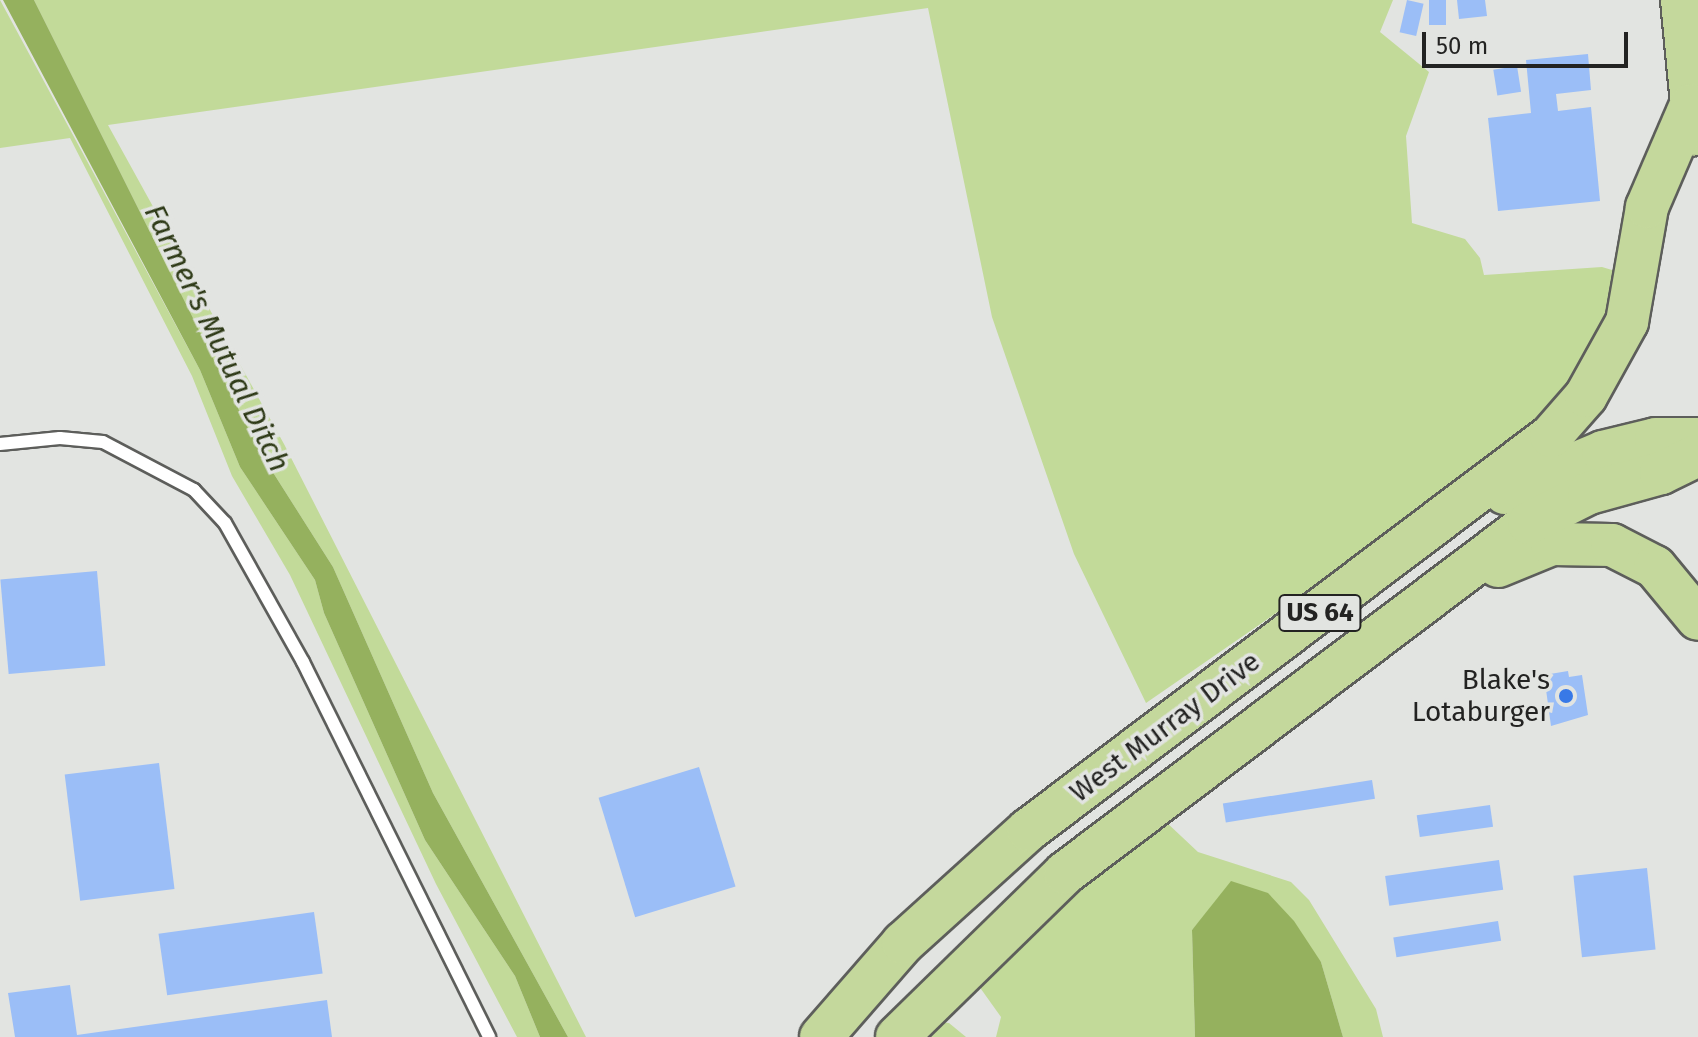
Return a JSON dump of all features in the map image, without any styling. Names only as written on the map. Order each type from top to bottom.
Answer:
[{"type":"highway","name":"US 64","points":[[1682,0],[1698,161]]},
{"type":"highway","name":"West Murray Drive","points":[[821,1037],[903,943],[1028,830],[1397,557],[1551,436],[1586,396],[1627,322],[1647,207],[1691,105]]},
{"type":"highway","points":[[1397,557],[1515,487],[1571,463],[1656,439],[1698,439]]},
{"type":"highway","name":"West Murray Drive","points":[[897,1037],[1065,873],[1529,523],[1589,493],[1661,473],[1698,455]]},
{"type":"highway","points":[[1414,607],[1552,544],[1587,542],[1612,545],[1655,567],[1698,619]]},
{"type":"lane","points":[[0,444],[60,438],[103,442],[194,490],[225,523],[303,662],[489,1037]]},
{"type":"shaded area","points":[[0,0],[200,370],[240,467],[315,580],[324,613],[425,840],[515,976],[540,1037],[517,1037],[436,884],[290,575],[232,476],[192,376],[70,138],[0,148]]},
{"type":"shaded area","points":[[3,0],[34,0],[260,452],[333,567],[433,793],[568,1037],[540,1037],[515,976],[425,840],[324,613],[315,580],[240,467],[200,370]]},
{"type":"shaded area","points":[[34,0],[1393,0],[1380,32],[1429,72],[1406,136],[1412,223],[1465,239],[1480,258],[1484,275],[1602,267],[1622,273],[1598,343],[1547,415],[1467,480],[1459,479],[1417,507],[1411,520],[1146,703],[1074,554],[992,317],[928,8],[108,125],[284,444],[586,1037],[568,1037],[433,793],[333,567],[260,452]]},
{"type":"shaded area","points":[[1165,821],[1198,852],[1291,882],[1309,900],[1376,1009],[1383,1037],[1343,1037],[1321,962],[1226,891],[1192,930],[1195,1037],[996,1037],[1001,1017],[981,989],[981,980],[1052,913]]},
{"type":"shaded area","points":[[1231,881],[1268,893],[1294,921],[1321,962],[1343,1037],[1195,1037],[1192,930]]},
{"type":"shaded area","points":[[940,1022],[949,1023],[966,1037],[926,1037]]},
{"type":"building","points":[[1407,0],[1424,4],[1416,36],[1400,32]]},
{"type":"building","points":[[1429,0],[1446,0],[1446,25],[1429,25]]},
{"type":"building","points":[[1457,0],[1485,0],[1487,16],[1459,19]]},
{"type":"building","points":[[1588,54],[1591,90],[1556,94],[1558,111],[1591,107],[1600,201],[1498,211],[1488,118],[1531,113],[1526,60]]},
{"type":"building","points":[[1517,66],[1521,92],[1497,95],[1493,70]]},
{"type":"building","points":[[97,571],[105,666],[9,674],[0,579]]},
{"type":"building","name":"Blake's Lotaburger","points":[[1568,671],[1569,677],[1582,675],[1588,715],[1551,726],[1544,675]]},
{"type":"building","points":[[159,763],[174,889],[80,901],[65,775]]},
{"type":"building","points":[[699,767],[736,887],[635,917],[599,798]]},
{"type":"building","points":[[1372,780],[1375,799],[1226,822],[1223,804]]},
{"type":"building","points":[[1490,805],[1493,827],[1420,837],[1417,815]]},
{"type":"building","points":[[1499,860],[1503,890],[1389,906],[1385,876]]},
{"type":"building","points":[[1647,868],[1656,950],[1582,957],[1573,876]]},
{"type":"building","points":[[314,912],[323,973],[167,995],[159,934]]},
{"type":"building","points":[[1498,921],[1501,941],[1396,957],[1393,938]]},
{"type":"building","points":[[70,985],[77,1035],[327,1000],[332,1037],[15,1037],[8,993]]},
{"type":"place","name":"Blake's Lotaburger","points":[[1566,696]]},
{"type":"water label","name":"Farmer's Mutual Ditch","points":[[217,338]]}]
